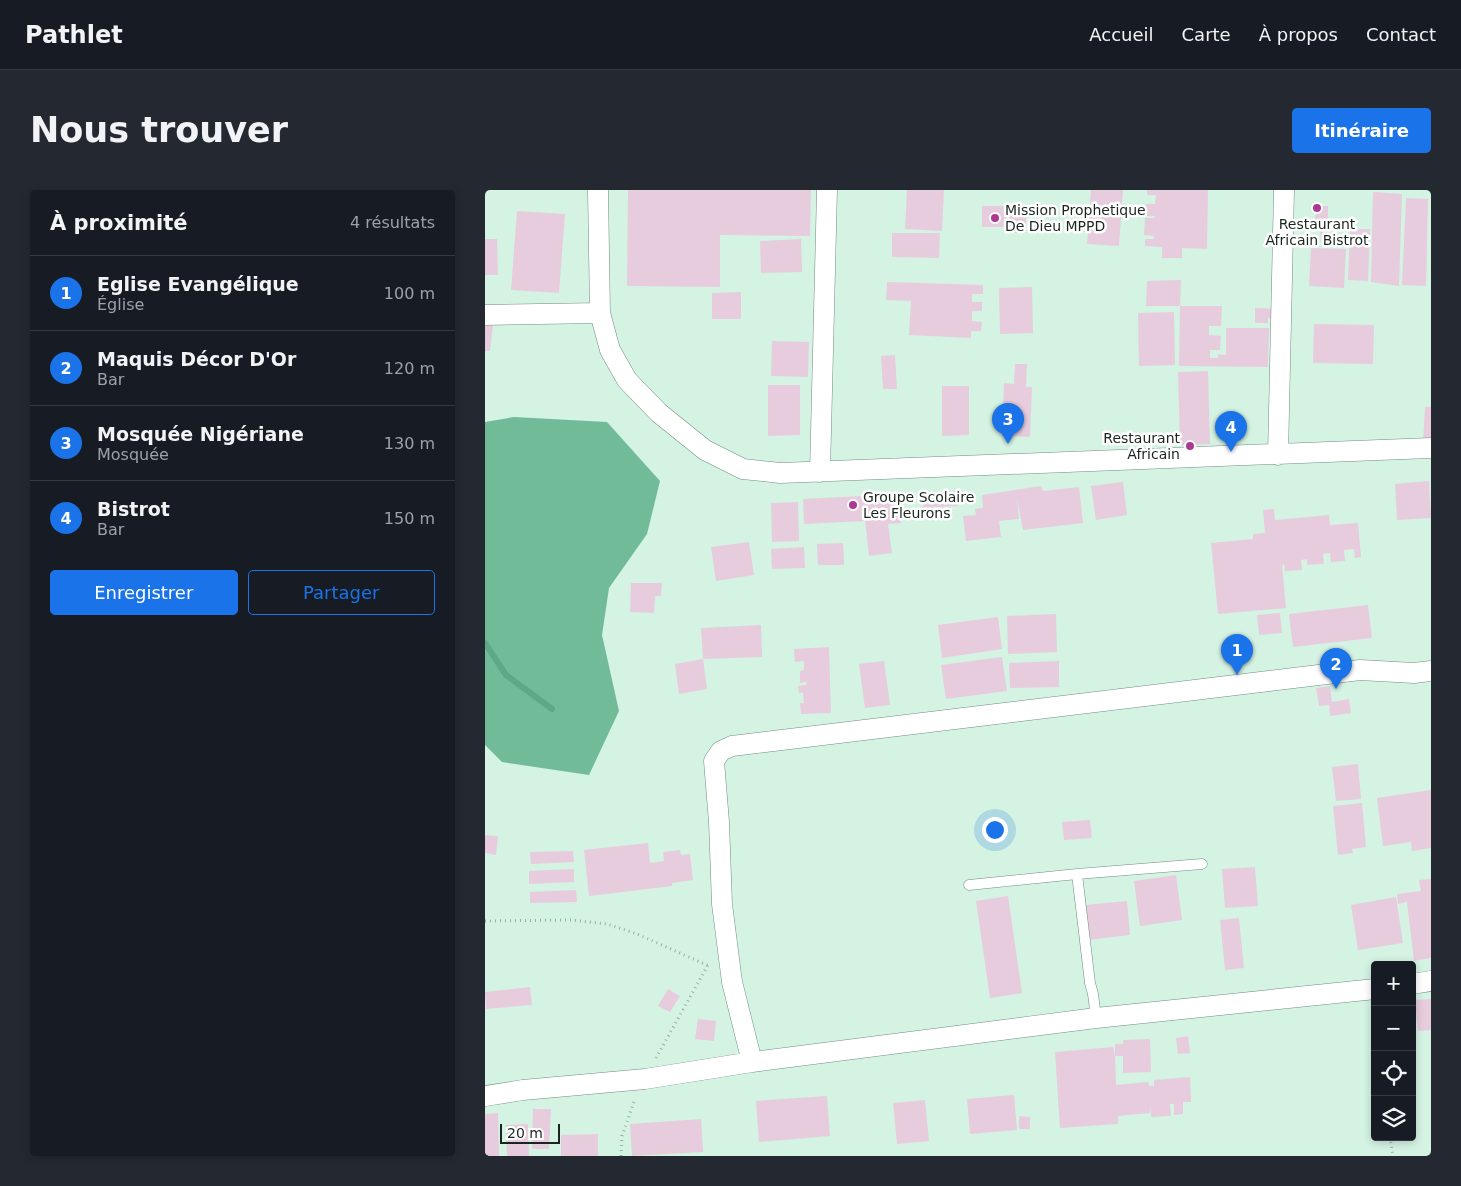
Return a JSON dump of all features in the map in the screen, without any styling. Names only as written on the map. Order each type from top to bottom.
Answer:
[{"type":"street","points":[[598,190],[600,313],[610,350],[627,380],[659,413],[705,450],[743,469],[780,473],[820,472],[1431,448]]},
{"type":"street","points":[[820,472],[827,190]]},
{"type":"street","points":[[1277,454],[1284,190]]},
{"type":"street","points":[[485,315],[600,313]]},
{"type":"street","points":[[752,1062],[732,982],[722,904],[719,822],[714,761],[721,751],[732,746],[1360,670],[1414,673],[1431,671]]},
{"type":"street","points":[[1416,983],[1431,981]]},
{"type":"street","points":[[485,1096],[523,1090],[645,1079],[752,1062],[1096,1018],[1371,989]]},
{"type":"lane","points":[[969,885],[1202,864]]},
{"type":"lane","points":[[1077,874],[1089,983],[1093,994],[1096,1018]]},
{"type":"path","points":[[485,921],[571,920],[607,924],[637,934],[708,966],[732,982]]},
{"type":"path","points":[[621,1156],[622,1136],[630,1109],[708,966],[710,957]]},
{"type":"path","points":[[1391,1141],[1393,1156]]},
{"type":"green space","points":[[514,417],[607,422],[660,481],[647,534],[609,588],[602,635],[619,711],[589,775],[502,762],[485,745],[485,422]]},
{"type":"building","points":[[628,190],[811,190],[810,236],[720,235],[720,287],[627,286]]},
{"type":"building","points":[[907,190],[944,190],[942,231],[905,229]]},
{"type":"building","points":[[1091,190],[1123,190],[1119,246],[1087,244]]},
{"type":"building","points":[[1147,190],[1208,190],[1207,249],[1182,248],[1182,258],[1162,258],[1162,247],[1145,246],[1145,239],[1154,239],[1154,236],[1144,235],[1145,218],[1154,218],[1155,216],[1145,216],[1146,204],[1155,204],[1156,195],[1147,195]]},
{"type":"building","points":[[1373,192],[1402,194],[1399,286],[1371,282]]},
{"type":"building","points":[[1406,198],[1428,199],[1426,286],[1402,285]]},
{"type":"building","points":[[982,206],[1026,206],[1026,233],[1015,233],[1015,227],[982,227]]},
{"type":"building","points":[[1316,206],[1328,206],[1328,223],[1315,224]]},
{"type":"building","points":[[517,211],[565,214],[559,293],[511,290]]},
{"type":"building","points":[[1350,229],[1370,229],[1368,281],[1348,280]]},
{"type":"building","points":[[1320,231],[1336,233],[1335,242],[1321,242]]},
{"type":"building","points":[[892,233],[940,233],[939,258],[892,257]]},
{"type":"building","points":[[485,239],[497,239],[498,275],[485,275]]},
{"type":"building","points":[[801,239],[802,272],[761,273],[760,241]]},
{"type":"building","points":[[1311,248],[1346,249],[1344,288],[1309,286]]},
{"type":"building","points":[[1181,280],[1180,306],[1146,306],[1147,281]]},
{"type":"building","points":[[887,282],[983,285],[983,294],[972,294],[972,302],[982,302],[982,311],[972,311],[972,321],[982,322],[981,331],[971,331],[971,338],[909,335],[911,301],[886,300]]},
{"type":"building","points":[[1032,287],[1033,333],[1000,334],[999,288]]},
{"type":"building","points":[[741,292],[741,319],[712,319],[712,293]]},
{"type":"building","points":[[1180,306],[1222,306],[1221,326],[1209,326],[1209,335],[1221,336],[1220,350],[1210,350],[1210,358],[1218,358],[1218,354],[1226,355],[1226,328],[1269,328],[1268,367],[1179,366]]},
{"type":"building","points":[[1255,308],[1276,309],[1276,319],[1268,318],[1268,323],[1255,323]]},
{"type":"building","points":[[1174,312],[1175,365],[1139,366],[1138,313]]},
{"type":"building","points":[[1314,324],[1374,325],[1373,364],[1313,363]]},
{"type":"building","points":[[485,325],[493,325],[490,351],[485,351]]},
{"type":"building","points":[[772,341],[809,342],[808,377],[771,376]]},
{"type":"building","points":[[895,355],[897,389],[883,389],[881,356]]},
{"type":"building","points":[[1015,364],[1027,364],[1026,387],[1032,387],[1030,437],[1002,436],[1004,383],[1014,384]]},
{"type":"building","points":[[1208,371],[1210,444],[1180,445],[1178,372]]},
{"type":"building","points":[[768,385],[800,385],[800,435],[768,436]]},
{"type":"building","points":[[942,386],[969,386],[969,435],[942,436]]},
{"type":"building","points":[[1425,407],[1431,407],[1431,443],[1423,443]]},
{"type":"building","points":[[1429,481],[1431,518],[1397,520],[1395,484]]},
{"type":"building","points":[[1123,482],[1127,515],[1096,520],[1091,486]]},
{"type":"building","points":[[1041,486],[1043,491],[1079,487],[1083,523],[1023,530],[1017,498],[1019,519],[999,521],[1001,537],[966,541],[963,516],[976,515],[975,509],[983,508],[982,495]]},
{"type":"building","points":[[957,491],[958,506],[923,508],[922,493]]},
{"type":"building","points":[[899,495],[901,523],[888,524],[892,553],[869,556],[863,501],[864,521],[804,524],[803,499],[863,496],[863,499]]},
{"type":"building","points":[[798,502],[799,541],[772,542],[771,503]]},
{"type":"building","points":[[1274,509],[1275,520],[1329,515],[1330,525],[1358,523],[1361,557],[1355,558],[1354,549],[1344,550],[1345,561],[1331,562],[1330,553],[1323,554],[1324,564],[1307,565],[1307,559],[1301,560],[1302,570],[1285,571],[1284,564],[1282,565],[1286,608],[1218,614],[1211,543],[1253,539],[1253,534],[1265,533],[1263,510]]},
{"type":"building","points":[[749,542],[754,575],[716,581],[711,547]]},
{"type":"building","points":[[843,543],[844,565],[818,565],[817,544]]},
{"type":"building","points":[[804,547],[805,568],[772,569],[771,549]]},
{"type":"building","points":[[631,583],[662,583],[661,596],[655,596],[654,613],[630,612]]},
{"type":"building","points":[[1368,605],[1372,638],[1293,647],[1289,614]]},
{"type":"building","points":[[1280,613],[1282,633],[1259,635],[1257,615]]},
{"type":"building","points":[[1056,614],[1057,652],[1008,654],[1007,616]]},
{"type":"building","points":[[998,617],[1002,649],[942,658],[938,625]]},
{"type":"building","points":[[761,625],[762,657],[703,659],[701,628]]},
{"type":"building","points":[[829,647],[831,713],[801,714],[800,703],[804,703],[803,693],[799,693],[798,686],[806,685],[807,682],[800,683],[800,671],[804,670],[804,661],[795,662],[794,649]]},
{"type":"building","points":[[1002,657],[1007,691],[946,699],[941,665]]},
{"type":"building","points":[[703,659],[707,689],[679,694],[675,664]]},
{"type":"building","points":[[884,661],[890,705],[865,708],[859,664]]},
{"type":"building","points":[[1059,661],[1059,687],[1010,688],[1009,663]]},
{"type":"building","points":[[1330,686],[1332,702],[1349,699],[1351,713],[1330,716],[1329,705],[1319,706],[1316,688]]},
{"type":"building","points":[[1358,764],[1361,799],[1336,801],[1332,767]]},
{"type":"building","points":[[1431,790],[1431,848],[1412,851],[1411,842],[1383,846],[1377,798]]},
{"type":"building","points":[[1362,803],[1366,847],[1352,849],[1353,853],[1338,855],[1333,806]]},
{"type":"building","points":[[1090,820],[1092,838],[1064,840],[1062,822]]},
{"type":"building","points":[[485,835],[498,836],[496,855],[485,853]]},
{"type":"building","points":[[648,843],[650,863],[664,861],[663,852],[680,850],[681,855],[690,854],[693,880],[672,883],[672,886],[589,896],[584,850]]},
{"type":"building","points":[[573,851],[574,862],[531,864],[530,852]]},
{"type":"building","points":[[1255,867],[1258,906],[1225,908],[1222,869]]},
{"type":"building","points":[[574,869],[574,882],[529,884],[529,871]]},
{"type":"building","points":[[1176,875],[1182,920],[1140,926],[1134,881]]},
{"type":"building","points":[[1431,879],[1431,958],[1414,961],[1407,902],[1398,904],[1397,894],[1421,891],[1419,880]]},
{"type":"building","points":[[576,890],[577,902],[530,903],[530,892]]},
{"type":"building","points":[[1008,896],[1022,993],[990,998],[976,901]]},
{"type":"building","points":[[1396,897],[1403,943],[1358,950],[1351,905]]},
{"type":"building","points":[[1127,901],[1130,935],[1088,940],[1085,905]]},
{"type":"building","points":[[1239,918],[1244,968],[1225,970],[1220,920]]},
{"type":"building","points":[[530,987],[532,1005],[486,1009],[485,992]]},
{"type":"building","points":[[668,989],[680,996],[670,1012],[658,1006]]},
{"type":"building","points":[[1431,999],[1431,1030],[1418,1031],[1416,1000]]},
{"type":"building","points":[[698,1019],[716,1021],[714,1041],[695,1039]]},
{"type":"building","points":[[1188,1036],[1190,1053],[1178,1054],[1176,1038]]},
{"type":"building","points":[[1150,1039],[1151,1072],[1123,1073],[1123,1056],[1115,1056],[1115,1044],[1123,1044],[1123,1040]]},
{"type":"building","points":[[1113,1047],[1116,1085],[1148,1082],[1149,1086],[1154,1086],[1154,1080],[1190,1077],[1191,1102],[1183,1102],[1183,1114],[1174,1115],[1174,1104],[1170,1104],[1171,1116],[1151,1117],[1150,1105],[1150,1113],[1118,1116],[1118,1124],[1060,1128],[1055,1052]]},
{"type":"building","points":[[1014,1095],[1017,1130],[970,1134],[967,1099]]},
{"type":"building","points":[[827,1096],[830,1136],[759,1142],[756,1101]]},
{"type":"building","points":[[925,1100],[929,1141],[897,1144],[893,1103]]},
{"type":"building","points":[[533,1109],[551,1109],[549,1149],[532,1149]]},
{"type":"building","points":[[498,1113],[499,1156],[485,1156],[485,1114]]},
{"type":"building","points":[[1019,1116],[1030,1117],[1030,1129],[1019,1129]]},
{"type":"building","points":[[701,1119],[703,1152],[632,1156],[630,1124]]},
{"type":"building","points":[[528,1124],[529,1156],[507,1156],[506,1125]]},
{"type":"building","points":[[598,1134],[598,1156],[561,1156],[561,1135]]},
{"type":"waterway","points":[[485,643],[506,675],[552,709]]},
{"type":"place","name":"Restaurant Africain Bistrot","points":[[1317,208]]},
{"type":"place","name":"Mission Prophetique De Dieu MPPD","points":[[995,218]]},
{"type":"place","name":"Mosquée Nigériane","points":[[1008,444]]},
{"type":"place","name":"Restaurant Africain","points":[[1190,446]]},
{"type":"place","name":"Bistrot","points":[[1231,452]]},
{"type":"place","name":"Groupe Scolaire Les Fleurons","points":[[853,505]]},
{"type":"place","name":"Eglise Evangélique","points":[[1237,675]]},
{"type":"place","name":"Maquis Décor D'Or","points":[[1336,689]]}]
